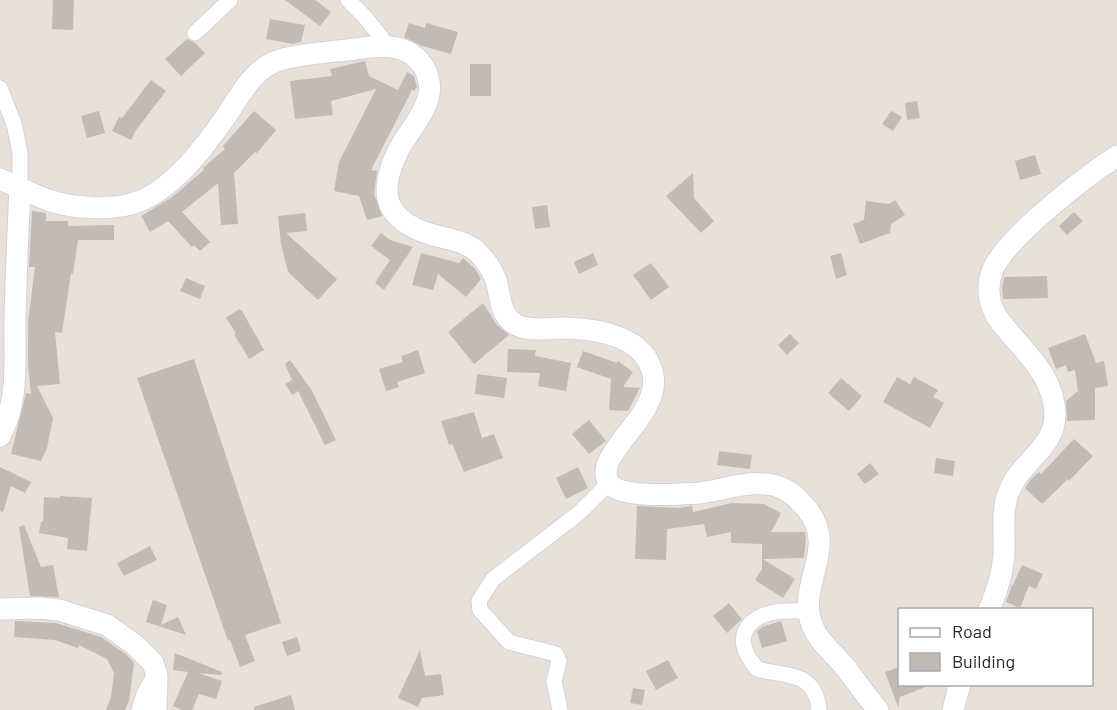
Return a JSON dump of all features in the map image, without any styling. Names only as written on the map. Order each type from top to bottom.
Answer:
[{"type":"street","points":[[195,33],[230,0]]},
{"type":"street","points":[[348,0],[388,46]]},
{"type":"street","points":[[0,179],[50,201],[69,205],[111,206],[138,201],[155,192],[188,165],[249,83],[260,70],[272,63],[285,59],[388,46],[412,54],[420,61],[428,78],[428,98],[398,150],[389,172],[388,201],[392,211],[402,222],[416,230],[468,245],[479,254],[496,280],[500,305],[508,318],[519,326],[570,328],[609,333],[623,338],[647,359],[653,372],[654,391],[635,426],[608,459],[609,483],[616,488],[630,494],[697,493],[748,484],[769,484],[784,489],[797,498],[810,512],[818,526],[820,539],[819,556],[810,590],[808,611],[812,626],[820,642],[844,666],[878,710]]},
{"type":"street","points":[[0,88],[14,124],[20,152],[15,326],[16,380],[10,412],[0,436]]},
{"type":"street","points":[[988,608],[1002,574],[1004,513],[1009,492],[1021,472],[1049,439],[1055,414],[1047,380],[1040,368],[994,313],[989,295],[990,279],[998,260],[1023,231],[1117,156]]},
{"type":"street","points":[[560,710],[554,681],[559,661],[556,654],[509,642],[480,610],[479,601],[494,579],[579,513],[609,483]]},
{"type":"street","points":[[0,609],[59,610],[107,625],[146,654],[153,663],[158,695],[156,710]]},
{"type":"street","points":[[808,611],[788,610],[764,615],[748,625],[743,637],[745,652],[758,669],[802,678],[818,697],[819,710]]},
{"type":"street","points":[[138,710],[156,673]]},
{"type":"street","points":[[953,710],[959,686]]},
{"type":"building","points":[[53,0],[74,0],[73,30],[52,29]]},
{"type":"building","points":[[285,0],[315,0],[331,12],[320,26]]},
{"type":"building","points":[[270,19],[305,25],[301,42],[293,44],[266,39]]},
{"type":"building","points":[[409,23],[425,28],[426,23],[458,32],[451,54],[422,46],[404,37]]},
{"type":"building","points":[[187,39],[194,42],[205,53],[181,76],[165,59]]},
{"type":"building","points":[[365,61],[369,76],[398,90],[407,72],[414,76],[417,87],[414,91],[412,90],[371,170],[377,171],[374,194],[382,216],[367,220],[359,196],[334,191],[339,162],[376,89],[331,101],[333,115],[295,119],[290,81],[332,76],[330,69]]},
{"type":"building","points":[[470,64],[491,64],[491,96],[470,96]]},
{"type":"building","points":[[151,80],[166,91],[131,140],[112,131],[119,117],[122,118]]},
{"type":"building","points":[[917,101],[920,118],[907,120],[905,103]]},
{"type":"building","points":[[99,111],[105,133],[87,138],[81,116]]},
{"type":"building","points":[[254,111],[276,130],[257,153],[255,152],[234,173],[238,224],[221,225],[218,183],[182,212],[210,242],[200,251],[194,245],[192,247],[168,221],[150,232],[141,216],[171,198],[204,170],[203,168],[225,149],[223,146]]},
{"type":"building","points":[[891,111],[902,117],[893,131],[882,124]]},
{"type":"building","points":[[1035,155],[1041,174],[1020,180],[1015,161]]},
{"type":"building","points":[[693,173],[694,198],[714,221],[701,233],[666,196]]},
{"type":"building","points":[[895,200],[905,215],[891,224],[890,233],[860,244],[853,224],[864,220],[866,201],[889,204]]},
{"type":"building","points":[[547,205],[550,227],[535,229],[532,207]]},
{"type":"building","points":[[32,211],[46,213],[46,221],[68,221],[68,226],[114,225],[114,240],[78,240],[62,333],[55,332],[60,384],[37,386],[53,418],[47,448],[41,461],[11,454],[26,393],[31,394],[28,323],[35,267],[29,267]]},
{"type":"building","points":[[1074,212],[1083,221],[1067,235],[1059,226]]},
{"type":"building","points":[[305,213],[307,231],[286,233],[337,279],[318,300],[288,272],[281,244],[278,216]]},
{"type":"building","points":[[381,233],[390,240],[413,247],[384,290],[375,283],[390,260],[371,246]]},
{"type":"building","points":[[421,253],[459,263],[463,258],[475,269],[481,279],[466,297],[438,274],[433,290],[412,285]]},
{"type":"building","points":[[593,253],[598,265],[579,274],[574,262]]},
{"type":"building","points":[[841,253],[847,275],[836,279],[830,256]]},
{"type":"building","points":[[651,263],[669,287],[651,300],[633,275]]},
{"type":"building","points":[[1047,276],[1048,298],[1003,299],[1004,277]]},
{"type":"building","points":[[186,278],[205,286],[200,299],[180,291]]},
{"type":"building","points":[[483,303],[497,325],[509,335],[474,364],[448,332]]},
{"type":"building","points":[[239,309],[264,350],[249,359],[226,318]]},
{"type":"building","points":[[790,334],[799,343],[787,355],[778,345]]},
{"type":"building","points":[[1085,334],[1096,363],[1104,361],[1108,386],[1095,388],[1095,420],[1067,421],[1066,401],[1078,391],[1075,370],[1068,372],[1066,365],[1056,369],[1048,348]]},
{"type":"building","points":[[508,349],[536,350],[535,356],[571,363],[566,391],[538,386],[540,373],[507,372]]},
{"type":"building","points":[[418,350],[425,373],[397,382],[399,387],[386,391],[379,369],[403,362],[401,356]]},
{"type":"building","points":[[583,351],[617,363],[618,361],[633,372],[623,387],[640,388],[628,411],[609,410],[611,379],[577,367]]},
{"type":"building","points":[[194,359],[281,623],[245,635],[255,661],[240,667],[230,640],[228,641],[137,378]]},
{"type":"building","points":[[290,360],[311,389],[336,440],[325,445],[298,391],[292,395],[285,384],[292,380],[285,364]]},
{"type":"building","points":[[477,374],[507,378],[504,398],[475,394]]},
{"type":"building","points":[[897,377],[910,384],[914,377],[938,390],[933,397],[944,403],[930,428],[883,402]]},
{"type":"building","points":[[841,378],[862,396],[849,411],[828,393]]},
{"type":"building","points":[[474,412],[482,438],[494,434],[503,458],[464,472],[452,444],[449,445],[441,421]]},
{"type":"building","points":[[589,420],[606,441],[589,454],[572,434]]},
{"type":"building","points":[[1074,439],[1093,456],[1042,504],[1025,488],[1031,479],[1039,472],[1041,474]]},
{"type":"building","points":[[719,451],[752,455],[750,469],[717,465]]},
{"type":"building","points":[[936,458],[955,461],[953,476],[934,473]]},
{"type":"building","points":[[870,463],[879,474],[865,484],[857,474]]},
{"type":"building","points":[[0,467],[31,482],[25,493],[11,486],[3,512],[0,511]]},
{"type":"building","points":[[578,467],[588,488],[566,499],[556,478]]},
{"type":"building","points":[[60,496],[92,498],[87,551],[67,549],[68,538],[39,533],[41,522],[43,522],[44,497],[60,498]]},
{"type":"building","points":[[732,503],[764,504],[781,513],[771,532],[805,532],[804,558],[763,559],[795,579],[783,598],[755,580],[762,569],[762,544],[731,543],[731,532],[707,537],[704,524],[667,529],[666,560],[635,559],[637,506],[678,508],[692,506],[693,512]]},
{"type":"building","points":[[24,525],[41,567],[53,565],[59,597],[30,596],[19,527]]},
{"type":"building","points":[[150,546],[157,560],[124,576],[117,563]]},
{"type":"building","points":[[1022,565],[1043,574],[1036,589],[1029,586],[1020,608],[1006,602]]},
{"type":"building","points":[[153,600],[167,605],[161,625],[178,617],[186,635],[146,622]]},
{"type":"building","points":[[729,603],[742,619],[727,633],[713,616]]},
{"type":"building","points":[[15,621],[56,623],[101,637],[127,655],[134,663],[129,701],[125,710],[106,710],[111,697],[114,673],[107,659],[79,645],[78,648],[55,640],[14,637]]},
{"type":"building","points":[[781,621],[787,641],[762,648],[757,631]]},
{"type":"building","points":[[297,637],[301,651],[287,656],[282,642]]},
{"type":"building","points":[[420,650],[425,676],[441,674],[444,695],[422,698],[418,707],[398,698]]},
{"type":"building","points":[[175,653],[222,672],[221,675],[198,673],[222,681],[216,699],[199,694],[192,710],[182,710],[173,706],[188,672],[173,670]]},
{"type":"building","points":[[668,660],[678,678],[656,690],[646,671]]},
{"type":"building","points":[[898,668],[898,686],[928,686],[900,697],[898,707],[885,672]]},
{"type":"building","points":[[633,688],[645,690],[642,705],[630,703]]},
{"type":"building","points":[[291,695],[295,710],[254,710],[254,707]]}]
